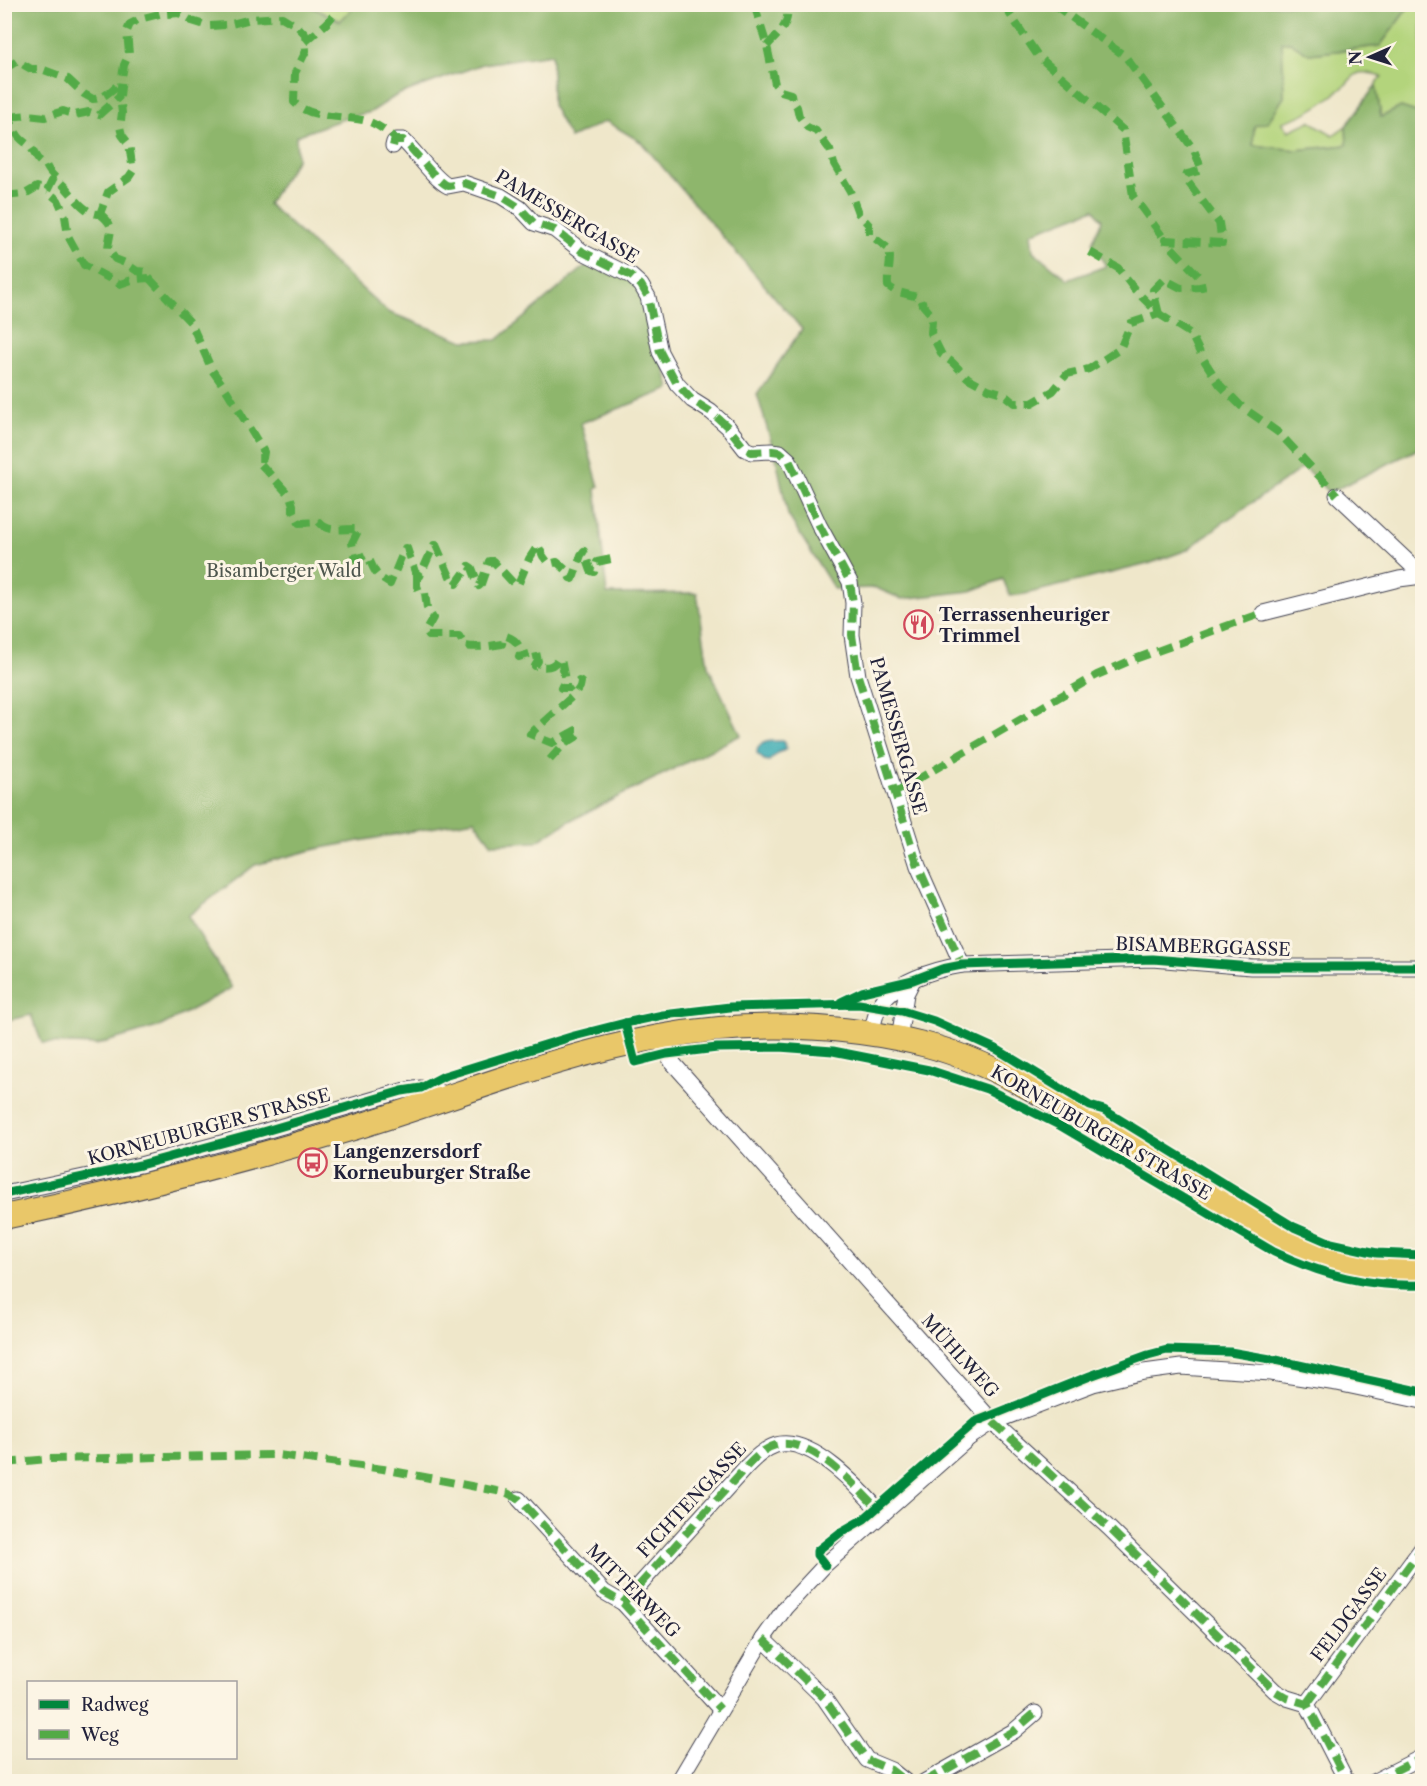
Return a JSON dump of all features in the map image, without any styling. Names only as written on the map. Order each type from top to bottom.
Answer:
[{"type":"main road","name":"KORNEUBURGER STRASSE","points":[[4,1217],[232,1163],[616,1046],[708,1030],[754,1027],[837,1030],[927,1045],[974,1061],[1081,1117],[1299,1247],[1335,1260],[1364,1267],[1422,1271]]},
{"type":"street","name":"PAMESSERGASSE","points":[[393,146],[394,142],[402,140],[416,152],[442,183],[448,186],[464,183],[501,196],[520,208],[534,223],[555,230],[583,252],[630,276],[641,285],[648,297],[660,352],[678,384],[692,400],[711,412],[728,427],[745,449],[752,452],[772,451],[780,453],[789,460],[819,525],[850,582],[853,603],[852,635],[858,676],[918,866],[962,965]]},
{"type":"street","points":[[1337,495],[1422,576]]},
{"type":"street","points":[[1263,613],[1399,579],[1422,576]]},
{"type":"street","name":"BISAMBERGGASSE","points":[[871,1035],[879,1006],[884,998],[902,984],[942,969],[962,965],[1153,959],[1251,967],[1422,967]]},
{"type":"street","points":[[899,1039],[906,994],[913,980]]},
{"type":"street","name":"MÜHLWEG","points":[[658,1037],[672,1062],[993,1422],[1109,1528],[1275,1691],[1287,1698],[1307,1704]]},
{"type":"street","name":"KORNEUBURGER STRASSE","points":[[4,1194],[151,1162],[402,1091],[421,1088],[454,1096]]},
{"type":"street","points":[[678,1782],[763,1639],[785,1608],[821,1569],[882,1514],[969,1438],[993,1422],[1093,1384],[1144,1372],[1181,1367],[1271,1373],[1337,1383],[1422,1401]]},
{"type":"street","name":"FICHTENGASSE","points":[[622,1603],[746,1467],[768,1448],[778,1444],[790,1443],[804,1448],[843,1473],[882,1514]]},
{"type":"street","name":"MITTERWEG","points":[[519,1499],[604,1592],[622,1603],[720,1709]]},
{"type":"street","name":"FELDGASSE","points":[[1307,1704],[1422,1548]]},
{"type":"street","points":[[763,1639],[824,1698],[867,1760],[891,1770],[906,1782]]},
{"type":"street","points":[[1307,1704],[1347,1782]]},
{"type":"street","points":[[924,1782],[1014,1731],[1035,1713]]},
{"type":"street","points":[[1373,1782],[1422,1757]]},
{"type":"green space","name":"Bisamberger Wald","points":[[357,4],[1410,5],[1380,46],[1309,54],[1290,42],[1282,42],[1284,97],[1268,122],[1254,126],[1253,145],[1296,150],[1347,145],[1346,126],[1376,85],[1381,117],[1401,107],[1422,114],[1422,447],[1329,493],[1304,467],[1187,550],[1148,564],[1025,594],[1010,596],[1003,579],[971,591],[902,599],[876,588],[834,589],[788,515],[776,458],[757,394],[802,329],[641,142],[606,121],[570,138],[552,105],[552,54],[483,64],[397,95],[371,112],[346,118],[296,136],[297,159],[268,204],[388,312],[464,341],[497,340],[600,254],[644,286],[670,389],[581,423],[599,487],[596,489],[607,594],[697,593],[708,666],[741,735],[568,822],[536,842],[492,844],[474,820],[316,849],[255,865],[188,916],[232,988],[161,1026],[96,1045],[42,1043],[31,1015],[4,1021],[4,5],[307,5],[340,21]],"holes":[[[1094,209],[1102,220],[1092,243],[1106,266],[1068,280],[1033,251],[1031,233]]]},
{"type":"green space","points":[[307,5],[357,5],[340,21]]},
{"type":"green space","points":[[1410,5],[1422,5],[1422,114],[1401,107],[1381,117],[1376,85],[1382,77],[1359,73],[1321,104],[1298,117],[1282,122],[1289,131],[1310,121],[1333,135],[1346,126],[1347,145],[1296,150],[1253,145],[1254,126],[1284,97],[1282,42],[1290,42],[1310,54],[1380,46]]},
{"type":"water","points":[[782,741],[786,749],[769,761],[764,760],[757,753],[762,743]]},
{"type":"marked path","points":[[754,4],[767,46],[775,84],[781,91],[791,94],[799,116],[807,127],[816,131],[830,150],[834,164],[850,191],[858,213],[869,225],[869,234],[889,249],[888,286],[895,291],[921,298],[923,305],[930,313],[931,333],[942,355],[968,378],[988,389],[1002,393],[1014,403],[1032,403],[1053,391],[1067,374],[1089,369],[1120,349],[1131,323],[1159,314]]},
{"type":"marked path","points":[[767,46],[786,22],[785,4]]},
{"type":"marked path","points":[[1003,4],[1038,56],[1123,130],[1133,196],[1165,240]]},
{"type":"marked path","points":[[1053,4],[1125,56],[1194,150],[1202,170],[1187,174],[1185,178],[1219,223],[1222,243],[1165,240],[1200,278],[1202,287],[1181,288],[1164,279],[1153,290],[1159,314]]},
{"type":"marked path","points":[[305,42],[336,12]]},
{"type":"marked path","points":[[4,113],[18,136],[46,165],[52,175],[85,209],[100,214],[108,192],[129,177],[133,171],[129,144],[122,135],[120,127],[122,113],[120,96],[124,65],[129,54],[127,31],[130,24],[163,13],[179,13],[192,21],[208,26],[282,17],[305,34],[306,51],[295,73],[294,102],[301,108],[320,115],[370,122],[397,140]]},
{"type":"marked path","points":[[4,60],[11,65],[17,61],[31,69],[41,69],[68,79],[93,99],[104,96],[121,83]]},
{"type":"marked path","points":[[9,117],[28,115],[45,117],[63,111],[75,115],[89,112],[99,115],[120,96]]},
{"type":"marked path","points":[[393,146],[397,140],[403,140],[437,178],[448,186],[464,183],[501,196],[520,208],[534,223],[555,230],[583,252],[631,276],[641,285],[648,297],[660,352],[677,384],[692,400],[711,412],[728,427],[745,449],[752,452],[780,452],[789,460],[819,525],[850,582],[853,603],[852,635],[858,676],[918,866],[962,965]]},
{"type":"marked path","points":[[54,177],[47,191],[58,200],[65,216],[68,236],[84,265],[120,284],[135,279],[149,278]]},
{"type":"marked path","points":[[4,196],[25,194],[37,187],[48,190]]},
{"type":"marked path","points":[[100,214],[109,223],[108,249],[115,259],[137,271],[147,272],[149,278],[191,323],[212,370],[264,452],[263,458],[257,460],[290,496],[293,511],[299,523],[319,522],[332,529],[359,529],[352,543],[355,557],[357,559],[366,555],[381,579],[390,584],[405,548],[407,548],[415,572],[420,576],[434,545],[453,583],[456,584],[469,566],[479,586],[489,561],[493,561],[514,584],[518,585],[538,545],[549,564],[557,562],[573,579],[584,551],[591,571],[594,572],[597,562],[611,559]]},
{"type":"marked path","points":[[1090,252],[1118,268],[1135,290],[1159,314],[1191,334],[1202,357],[1220,385],[1241,406],[1279,433],[1337,495]]},
{"type":"marked path","points":[[417,575],[417,586],[419,591],[425,593],[427,608],[433,618],[425,632],[428,636],[459,636],[465,646],[474,647],[502,644],[506,636],[518,644],[519,657],[536,652],[538,661],[535,666],[548,667],[561,659],[565,680],[561,688],[570,688],[579,681],[581,682],[575,694],[530,734],[552,743],[580,730],[576,737],[563,745],[546,764]]},
{"type":"marked path","points":[[894,793],[1097,675],[1132,660],[1263,613]]},
{"type":"marked path","points":[[993,1422],[1109,1528],[1275,1691],[1287,1698],[1307,1704],[1347,1782]]},
{"type":"marked path","points":[[623,1603],[746,1467],[762,1452],[775,1445],[793,1445],[807,1449],[821,1457],[848,1479],[880,1512]]},
{"type":"marked path","points":[[4,1463],[49,1459],[278,1455],[383,1469],[507,1493],[519,1499],[604,1592],[623,1603],[720,1709]]},
{"type":"marked path","points":[[1307,1704],[1422,1548]]},
{"type":"marked path","points":[[763,1639],[824,1698],[867,1760],[891,1770],[906,1782]]},
{"type":"marked path","points":[[924,1782],[1014,1731],[1035,1713]]},
{"type":"marked path","points":[[1373,1782],[1422,1757]]},
{"type":"cycle path","points":[[841,1002],[862,992],[962,965],[1153,959],[1251,967],[1422,967]]},
{"type":"cycle path","points":[[4,1194],[140,1165],[262,1132],[402,1091],[421,1088],[444,1076],[574,1036],[625,1023],[663,1015],[730,1007],[859,1004],[902,1011],[934,1021],[998,1050],[1090,1106],[1104,1110],[1294,1227],[1331,1243],[1377,1253],[1422,1255]]},
{"type":"cycle path","points":[[625,1023],[635,1062],[667,1054],[717,1048],[779,1047],[833,1051],[929,1070],[987,1089],[1059,1125],[1274,1252],[1310,1267],[1346,1278],[1383,1284],[1422,1285]]},
{"type":"cycle path","points":[[825,1565],[817,1555],[817,1551],[841,1532],[864,1519],[975,1422],[1148,1355],[1167,1350],[1230,1352],[1422,1392]]},
{"type":"place","name":"Terrassenheuriger Trimmel","points":[[918,625]]},
{"type":"place","name":"Langenzersdorf Korneuburger Straße","points":[[312,1162]]}]
